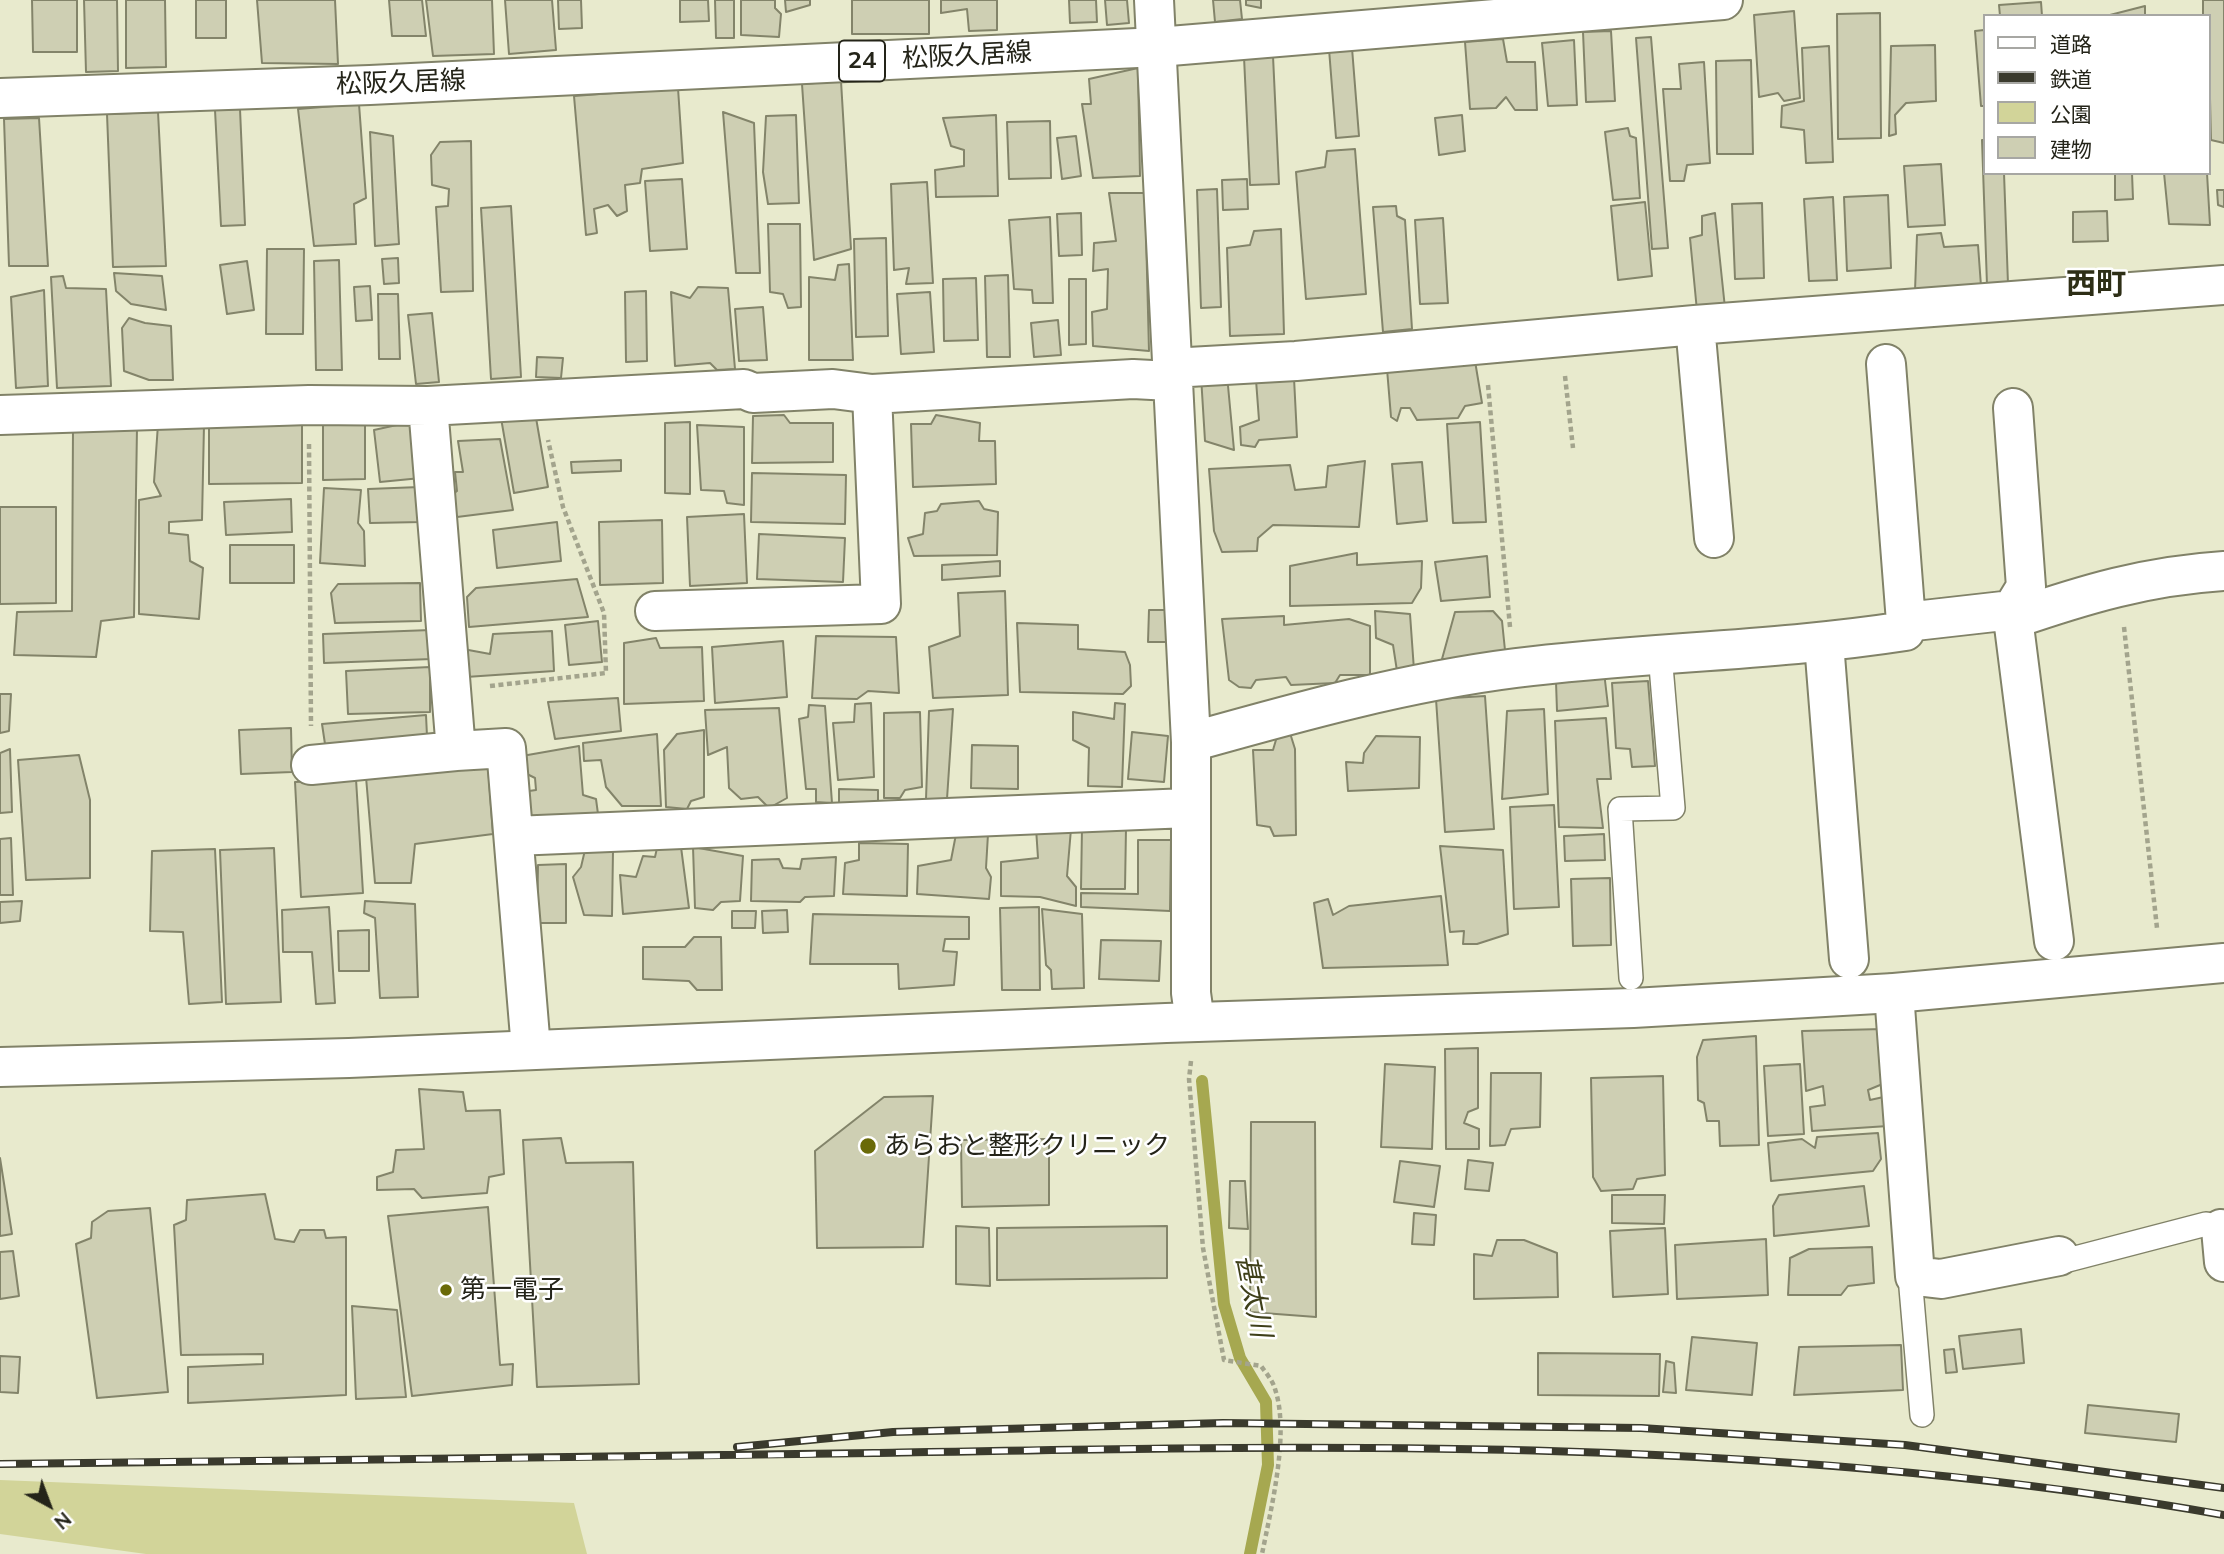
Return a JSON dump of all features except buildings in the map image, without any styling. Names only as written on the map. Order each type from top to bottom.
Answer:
[{"type":"street","points":[[1154,0],[1191,742],[1188,808],[1191,993],[1195,1022]]},
{"type":"street","name":"松阪久居線","points":[[0,98],[370,85],[1158,47],[1723,0]]},
{"type":"street","points":[[0,415],[309,405],[428,406],[744,389],[753,393],[833,389],[872,394],[1133,379],[1695,325],[2224,285]]},
{"type":"street","points":[[1695,325],[1714,538]]},
{"type":"street","points":[[1191,742],[1348,698],[1514,668],[1660,654],[1824,643],[1905,631],[1886,364]]},
{"type":"street","points":[[655,611],[881,604],[872,394]]},
{"type":"street","points":[[428,406],[456,751]]},
{"type":"street","points":[[2013,408],[2026,587],[2012,614],[2054,941]]},
{"type":"street","points":[[1906,622],[2012,614],[2119,584],[2180,574],[2224,572]]},
{"type":"street","points":[[1824,643],[1849,960]]},
{"type":"street","points":[[311,765],[506,748],[531,1049]]},
{"type":"street","points":[[514,836],[1188,808]]},
{"type":"street","points":[[0,1068],[349,1058],[1195,1022],[1633,1008],[1894,993],[2224,964]]},
{"type":"street","points":[[1894,993],[1915,1276],[1941,1279],[2059,1256]]},
{"type":"lane","points":[[1631,978],[1620,809],[1673,808],[1660,654]]},
{"type":"lane","points":[[2059,1256],[2064,1262],[2206,1224],[2223,1240]]},
{"type":"lane","points":[[1915,1276],[1911,1288],[1922,1415]]},
{"type":"path","points":[[1562,337],[1573,448]]},
{"type":"path","points":[[1484,346],[1514,668]]},
{"type":"path","points":[[451,691],[606,673],[604,613],[563,507],[538,398]]},
{"type":"path","points":[[309,405],[311,765]]},
{"type":"path","points":[[2119,584],[2161,968]]},
{"type":"path","points":[[1195,1022],[1189,1079],[1199,1209],[1203,1248],[1224,1360],[1261,1366],[1275,1387],[1279,1408],[1277,1476],[1262,1554]]},
{"type":"green space","points":[[0,1480],[574,1503],[587,1554],[146,1554],[0,1534]]},
{"type":"waterway","name":"甚太川","points":[[1202,1081],[1224,1304],[1240,1358],[1266,1402],[1268,1465],[1250,1554]]},
{"type":"railway","points":[[737,1447],[893,1432],[1223,1423],[1641,1428],[1905,1445],[2224,1488]]},
{"type":"railway","points":[[0,1464],[1212,1448],[1550,1451],[1719,1458],[1888,1470],[2056,1489],[2224,1515]]},
{"type":"place","name":"あらおと整形クリニック","points":[[868,1146]]},
{"type":"place","name":"第一電子","points":[[446,1290]]},
{"type":"district","name":"西町","points":[[2096,285]]}]
